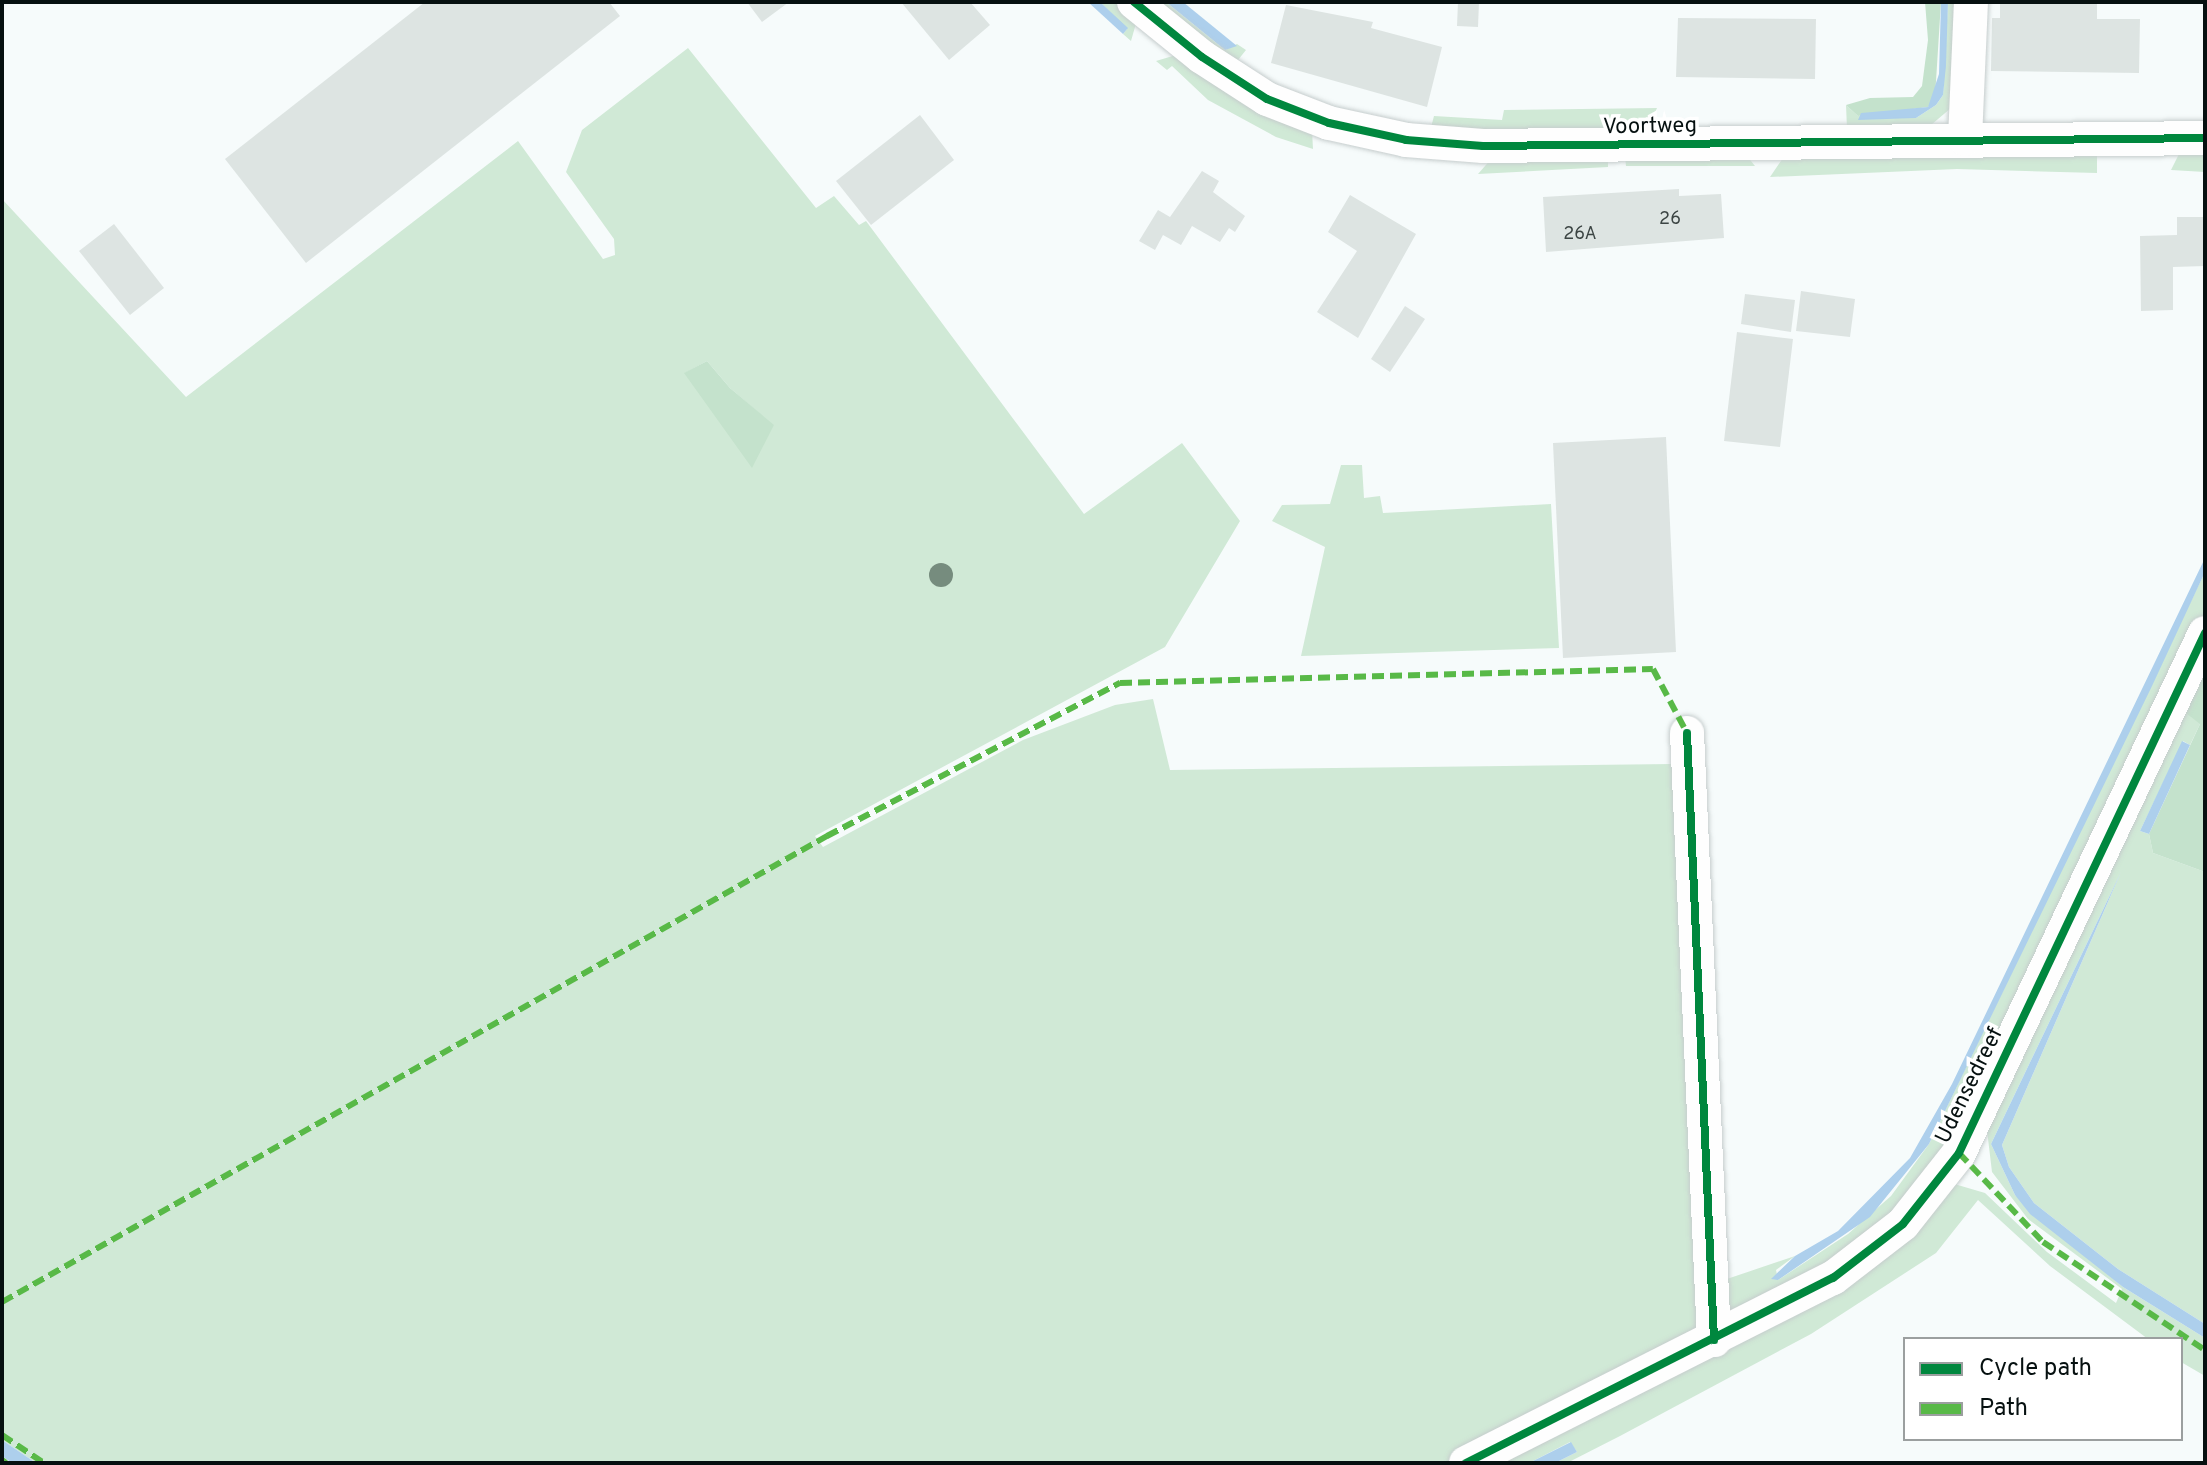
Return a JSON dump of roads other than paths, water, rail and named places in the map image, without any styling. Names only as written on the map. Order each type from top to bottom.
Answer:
[{"type":"street","name":"Voortweg","points":[[1134,2],[1202,57],[1267,99],[1329,123],[1406,140],[1513,146],[2205,138]]},
{"type":"street","points":[[1965,139],[1971,2]]},
{"type":"street","name":"Udensedreef","points":[[1466,1463],[1833,1278],[1903,1224],[1959,1153],[2205,633]]},
{"type":"street","points":[[1687,733],[1714,1340]]},
{"type":"water","points":[[1088,2],[1100,2],[1128,28],[1123,34]]},
{"type":"water","points":[[1166,2],[1183,2],[1237,46],[1225,50]]},
{"type":"water","points":[[1941,2],[1948,2],[1946,66],[1943,95],[1936,105],[1916,118],[1858,120],[1861,113],[1928,107],[1939,74]]},
{"type":"water","points":[[2205,558],[2205,572],[2152,686],[1929,1144],[1870,1217],[1778,1280],[1771,1279],[1795,1256],[1838,1231],[1910,1158],[1952,1084]]},
{"type":"water","points":[[2182,741],[2190,745],[2149,834],[2140,831]]},
{"type":"water","points":[[2121,872],[2002,1145],[2009,1167],[2034,1203],[2118,1269],[2205,1324],[2205,1338],[2123,1287],[2030,1214],[2015,1195],[1991,1144]]},
{"type":"water","points":[[2,1440],[36,1463],[12,1463],[2,1456]]},
{"type":"water","points":[[1571,1442],[1577,1452],[1555,1463],[1529,1463]]}]
